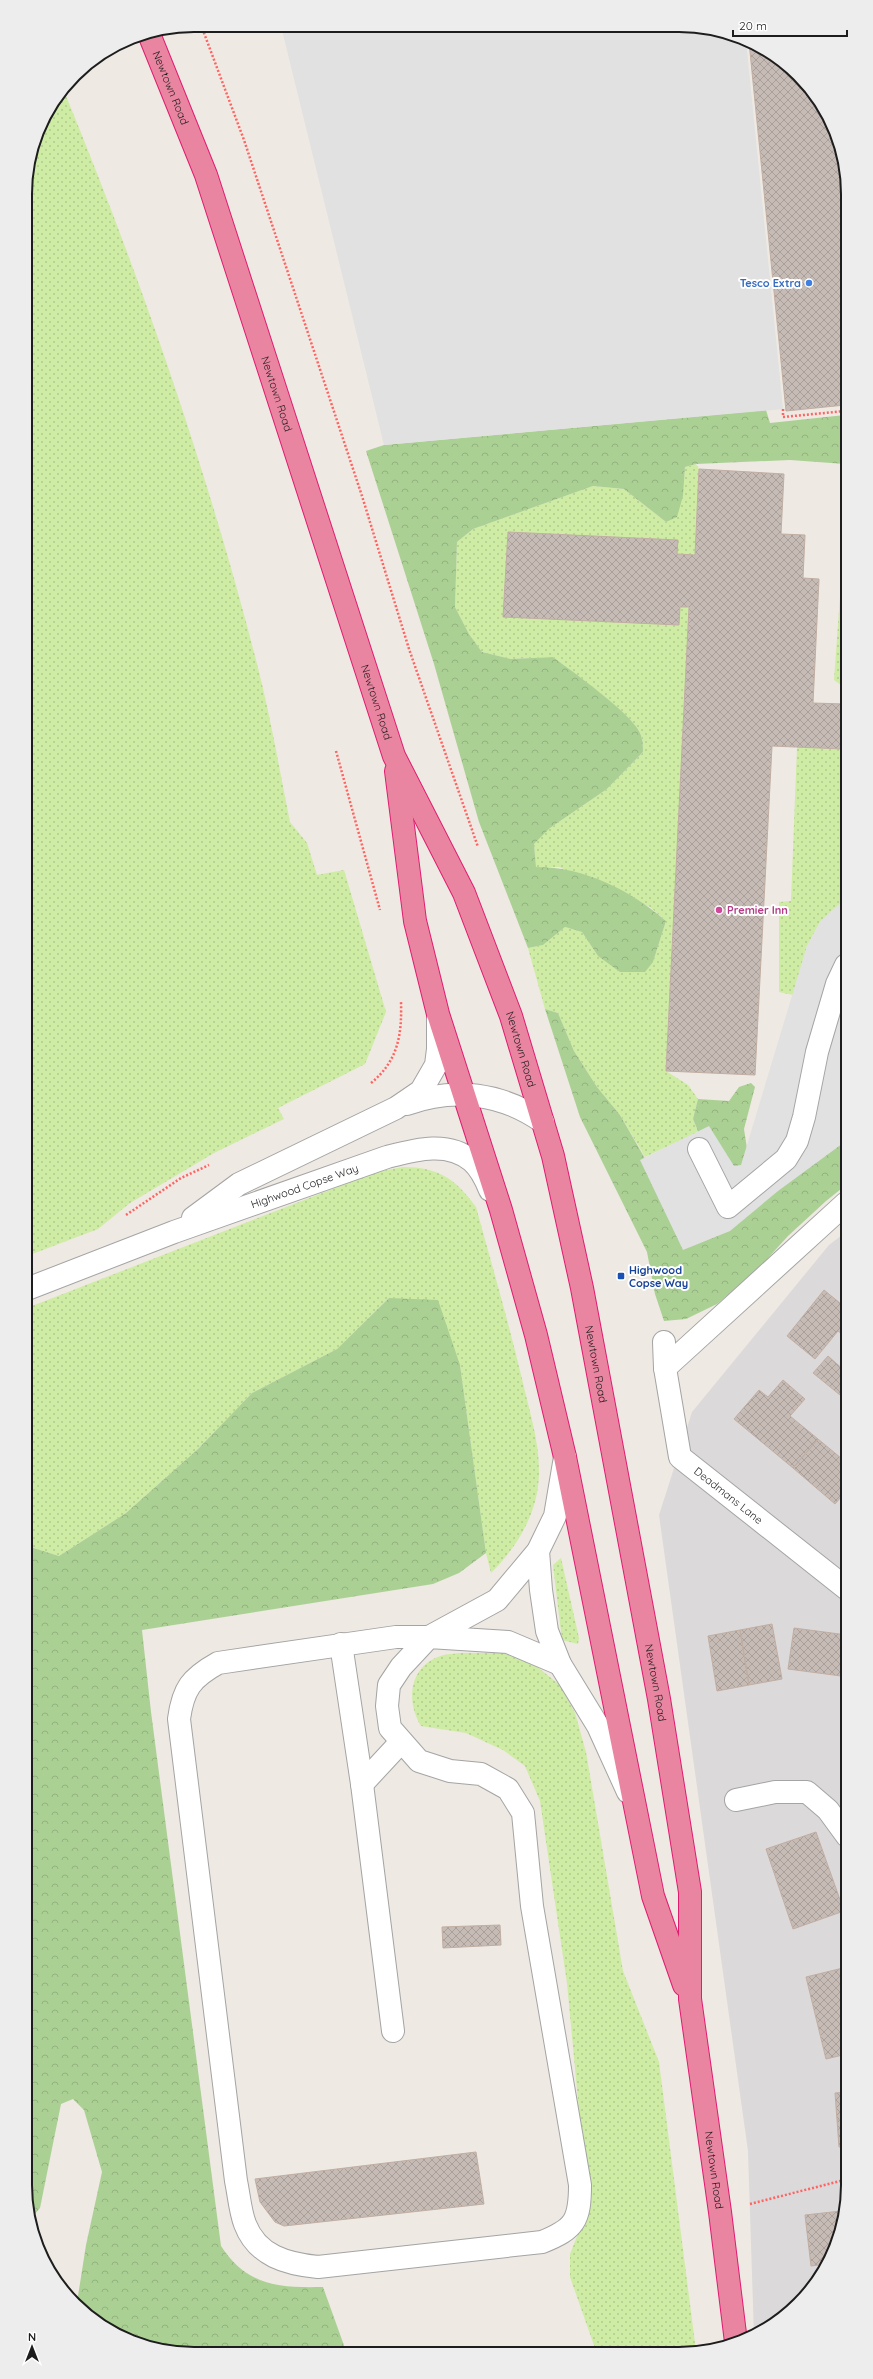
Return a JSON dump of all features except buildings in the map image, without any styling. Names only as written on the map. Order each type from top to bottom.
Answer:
[{"type":"highway","name":"Newtown Road","points":[[151,38],[206,175],[394,756],[464,893],[511,1016],[553,1156],[582,1288],[659,1699],[690,1892],[690,1999],[720,2212],[735,2337]]},
{"type":"highway","name":"Newtown Road","points":[[394,756],[415,921],[438,1014],[501,1210],[536,1335],[565,1457],[653,1896],[690,1999]]},
{"type":"street","points":[[699,1150],[728,1206],[786,1159],[797,1141],[804,1117],[817,1052],[841,975]]},
{"type":"street","name":"Highwood Copse Way","points":[[174,1232],[239,1184],[396,1108],[420,1091],[436,1065],[438,1049],[438,1014]]},
{"type":"street","points":[[396,1108],[424,1098],[463,1094],[494,1099],[524,1108],[543,1122]]},
{"type":"street","name":"Highwood Copse Way","points":[[32,1287],[174,1232],[387,1157],[418,1149],[440,1148],[455,1151],[472,1161],[484,1177],[501,1210]]},
{"type":"street","points":[[664,1368],[841,1208]]},
{"type":"street","name":"Deadmans Lane","points":[[664,1342],[664,1368],[680,1457],[841,1584]]},
{"type":"street","points":[[560,1664],[508,1642],[429,1637],[396,1637],[218,1663],[199,1674],[187,1690],[181,1704],[178,1719],[236,2181],[245,2224],[257,2243],[274,2257],[290,2264],[318,2267],[542,2242],[564,2234],[574,2222],[580,2206],[580,2185],[532,1906],[523,1813],[508,1789],[481,1774],[450,1771],[419,1761],[390,1728],[387,1706],[389,1685],[402,1667],[429,1637],[498,1600],[538,1551],[555,1516],[565,1457]]},
{"type":"street","points":[[538,1551],[541,1590],[547,1631],[560,1664],[598,1726],[636,1810]]},
{"type":"street","points":[[341,1644],[362,1784],[393,2031]]},
{"type":"street","points":[[362,1784],[401,1742]]},
{"type":"street","points":[[736,1800],[775,1792],[806,1792],[828,1810],[841,1828]]},
{"type":"path","points":[[205,32],[244,140],[362,496],[409,649],[479,848]]},
{"type":"path","points":[[783,409],[783,417],[841,411]]},
{"type":"path","points":[[336,751],[381,913]]},
{"type":"path","points":[[720,2212],[841,2181]]},
{"type":"shaded area","points":[[282,32],[690,32],[711,35],[747,47],[783,409],[384,445]]},
{"type":"shaded area","points":[[841,903],[841,1145],[778,1191],[730,1231],[683,1250],[640,1160],[709,1126],[734,1166],[741,1165],[807,946],[820,922]]},
{"type":"shaded area","points":[[841,1236],[841,2196],[838,2217],[829,2247],[814,2275],[794,2300],[778,2314],[754,2328],[748,2151],[659,1515],[692,1412],[829,1245]]},
{"type":"green space","points":[[65,95],[145,301],[170,372],[216,515],[237,587],[261,680],[290,822],[307,843],[317,875],[344,870],[386,1012],[365,1064],[278,1108],[284,1119],[214,1153],[130,1203],[98,1229],[32,1254],[32,183],[35,162],[44,132]]},
{"type":"green space","points":[[766,410],[770,423],[841,415],[841,464],[790,460],[696,464],[685,467],[683,496],[677,517],[666,522],[624,489],[593,486],[473,529],[457,542],[455,607],[469,634],[482,652],[511,659],[553,657],[624,713],[639,731],[643,752],[607,789],[550,828],[534,844],[536,867],[572,871],[606,882],[637,899],[666,921],[653,962],[645,972],[620,972],[598,956],[582,932],[565,927],[543,945],[528,948],[479,822],[434,664],[366,451],[384,445]]},
{"type":"green space","points":[[696,464],[699,469],[695,555],[677,554],[677,540],[508,532],[504,617],[679,625],[680,607],[689,607],[666,1071],[688,1085],[698,1099],[693,1119],[698,1132],[645,1157],[620,1115],[597,1087],[574,1051],[558,1013],[545,1009],[528,948],[543,945],[565,927],[582,932],[598,956],[653,962],[666,921],[650,907],[559,867],[536,867],[534,844],[550,828],[607,789],[643,752],[641,736],[633,723],[612,703],[553,657],[511,659],[482,652],[469,634],[455,607],[457,542],[473,529],[593,486],[624,489],[666,522],[683,496],[685,467]]},
{"type":"green space","points":[[841,583],[841,685],[834,680]]},
{"type":"green space","points":[[797,747],[841,749],[841,903],[820,922],[807,946],[793,995],[779,992],[779,902],[791,901]]},
{"type":"green space","points":[[545,1009],[558,1013],[574,1051],[597,1087],[620,1115],[647,1162],[678,1201],[841,1128],[841,1189],[788,1236],[757,1270],[717,1304],[686,1319],[664,1321],[655,1294],[647,1252],[580,1117]]},
{"type":"green space","points":[[751,1083],[755,1087],[744,1129],[749,1162],[732,1171],[700,1136],[693,1119],[698,1099],[729,1101],[739,1087]]},
{"type":"green space","points":[[403,1167],[426,1169],[436,1172],[445,1176],[461,1189],[476,1207],[533,1423],[539,1465],[537,1493],[526,1526],[514,1546],[499,1565],[491,1573],[486,1553],[460,1365],[389,1298],[337,1349],[252,1393],[198,1449],[126,1513],[59,1556],[32,1548],[32,1306],[376,1172]]},
{"type":"green space","points":[[389,1298],[438,1300],[460,1365],[486,1553],[459,1573],[433,1584],[142,1630],[151,1712],[221,2246],[231,2259],[242,2269],[253,2277],[265,2282],[292,2287],[323,2287],[345,2347],[173,2346],[132,2335],[104,2320],[79,2300],[86,2245],[102,2172],[84,2110],[73,2099],[61,2104],[40,2208],[35,2214],[33,2206],[32,1548],[59,1556],[126,1513],[198,1449],[252,1393],[337,1349]]},
{"type":"green space","points":[[561,1558],[579,1638],[578,1644],[562,1640],[553,1565]]},
{"type":"green space","points":[[460,1653],[503,1653],[536,1666],[560,1685],[575,1713],[586,1752],[623,1971],[659,2062],[695,2346],[595,2347],[570,2277],[570,2254],[592,2199],[581,2132],[567,1983],[540,1801],[525,1766],[503,1750],[466,1733],[421,1726],[413,1707],[413,1687],[416,1677],[428,1662],[440,1656]]},
{"type":"place","name":"Tesco Extra","points":[[809,283]]},
{"type":"place","name":"Premier Inn","points":[[719,910]]},
{"type":"place","name":"Highwood Copse Way","points":[[621,1276]]}]
